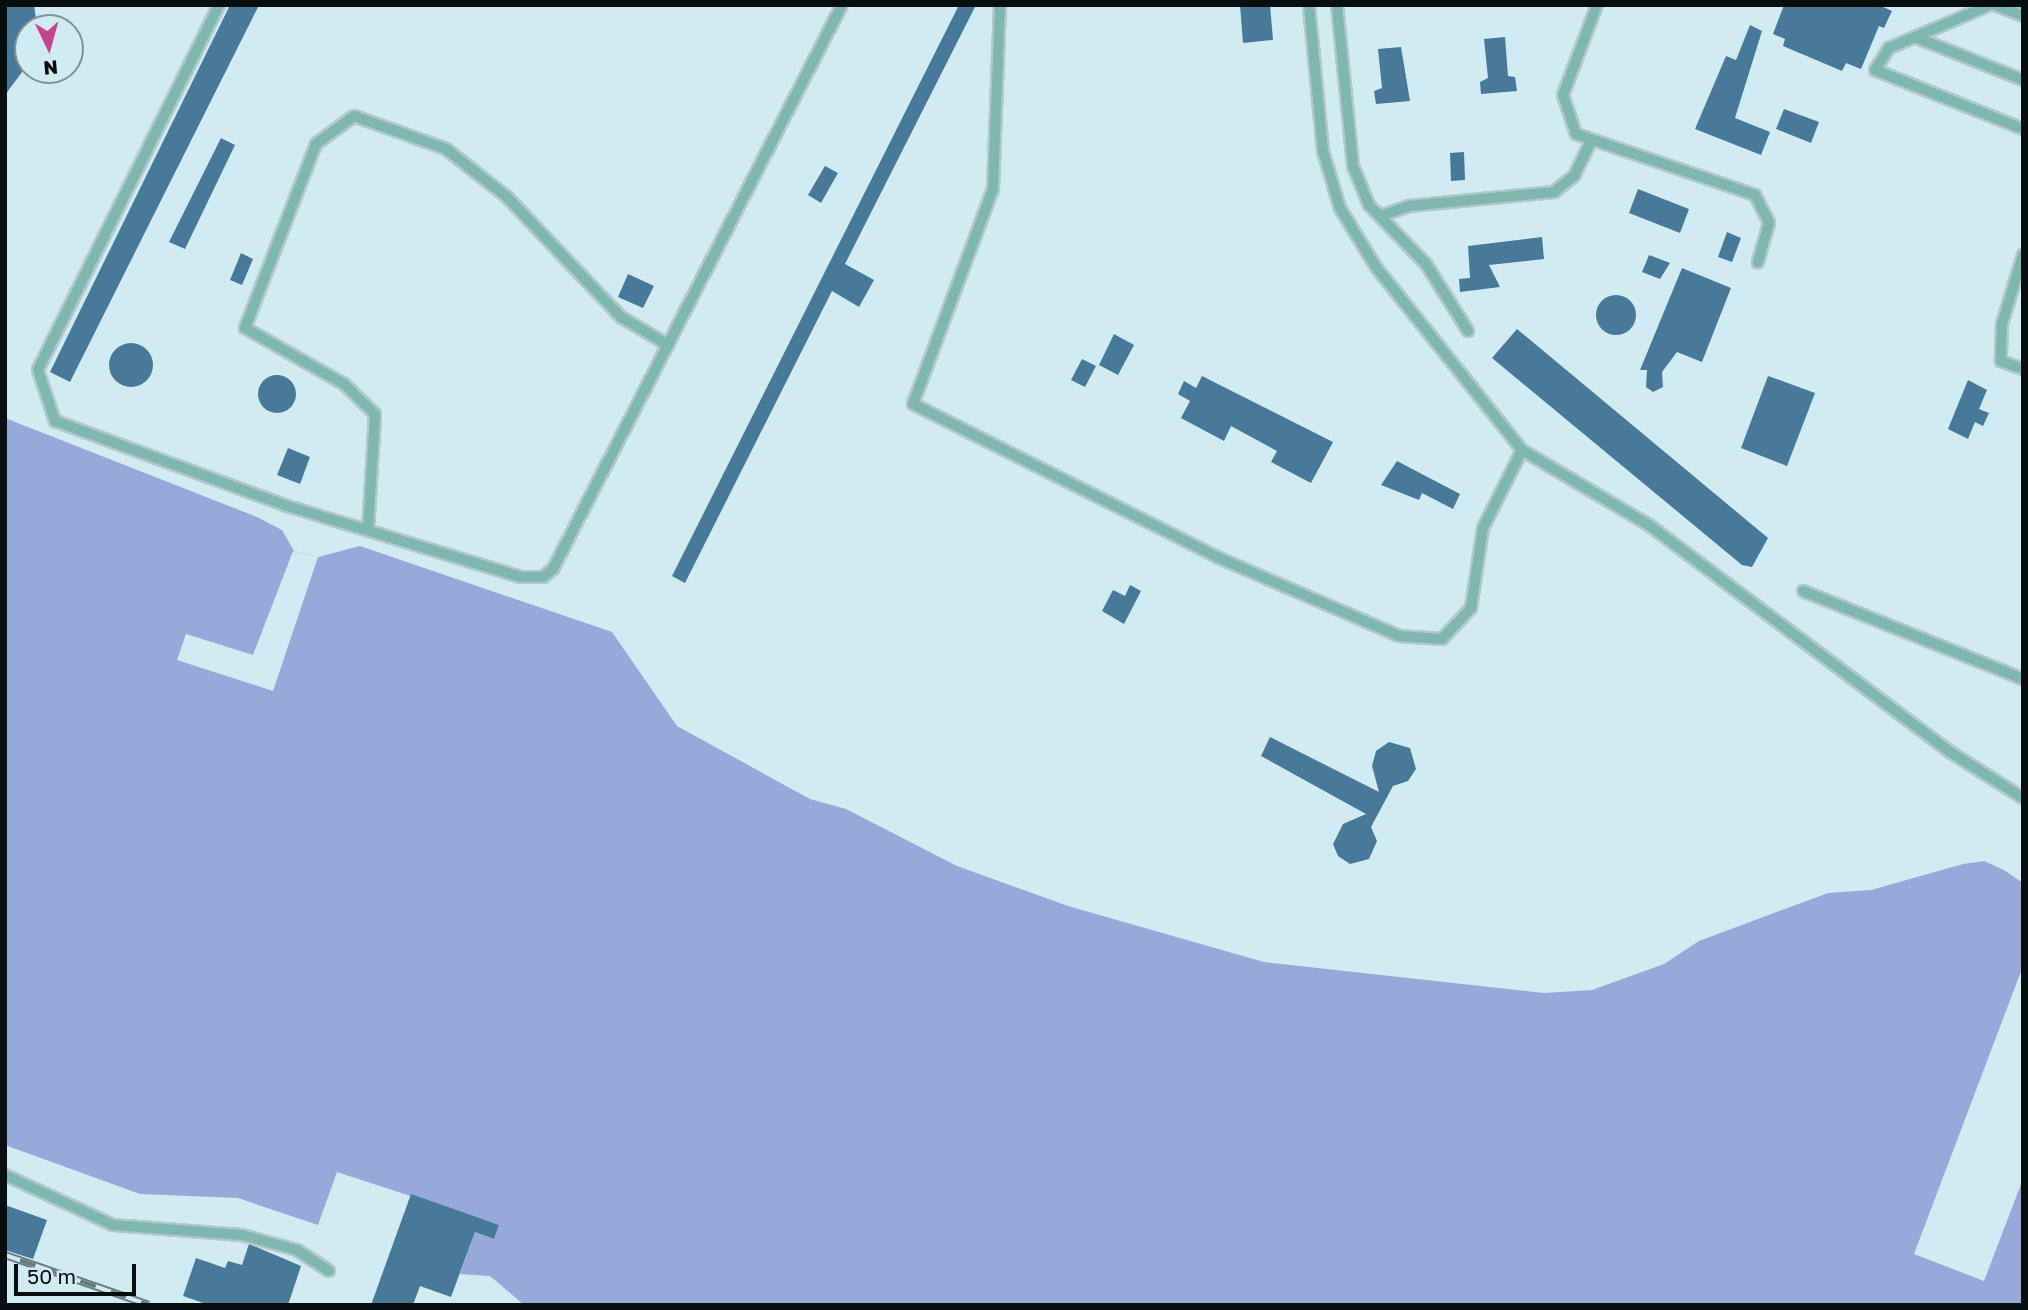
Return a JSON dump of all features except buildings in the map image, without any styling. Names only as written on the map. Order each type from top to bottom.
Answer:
[{"type":"lane","points":[[219,5],[38,370],[55,421],[368,530],[521,577],[543,577],[553,569],[842,5]]},
{"type":"lane","points":[[1000,5],[993,189],[913,404],[1219,558],[1399,636],[1442,639],[1471,608],[1483,528],[1522,450]]},
{"type":"lane","points":[[1309,5],[1323,151],[1340,208],[1376,267],[1522,450],[1649,524],[1950,752],[2023,798]]},
{"type":"lane","points":[[1337,5],[1353,166],[1369,205],[1426,264],[1468,331]]},
{"type":"lane","points":[[1597,5],[1563,95],[1576,134],[1591,141],[1644,153],[1755,195],[1769,223],[1758,262]]},
{"type":"lane","points":[[1990,5],[1889,48],[1875,70],[2023,129]]},
{"type":"lane","points":[[1996,5],[2023,16]]},
{"type":"lane","points":[[1915,37],[2023,80]]},
{"type":"lane","points":[[368,530],[375,414],[344,384],[245,328],[316,144],[354,116],[446,149],[506,197],[621,317],[668,345]]},
{"type":"lane","points":[[1380,216],[1409,206],[1554,192],[1574,176],[1591,141]]},
{"type":"lane","points":[[2023,255],[2002,324],[2001,360],[2023,369]]},
{"type":"lane","points":[[1803,591],[2023,679]]},
{"type":"lane","points":[[5,1175],[113,1225],[242,1235],[297,1250],[329,1271]]},
{"type":"water","points":[[5,418],[257,517],[282,530],[294,551],[318,557],[360,546],[612,632],[677,726],[810,799],[846,809],[957,866],[1068,906],[1264,962],[1544,993],[1592,990],[1664,964],[1699,941],[1828,893],[1871,890],[1963,864],[1984,861],[2023,883],[2023,1305],[524,1305],[490,1276],[460,1274],[475,1232],[494,1239],[499,1225],[337,1172],[318,1225],[238,1198],[140,1194],[5,1145]]},
{"type":"pier","points":[[293,551],[318,557],[273,691],[177,660],[186,634],[253,655]]},
{"type":"pier","points":[[2023,966],[2023,1179],[1984,1281],[1914,1254]]},
{"type":"railway","points":[[5,1255],[149,1305]]}]
